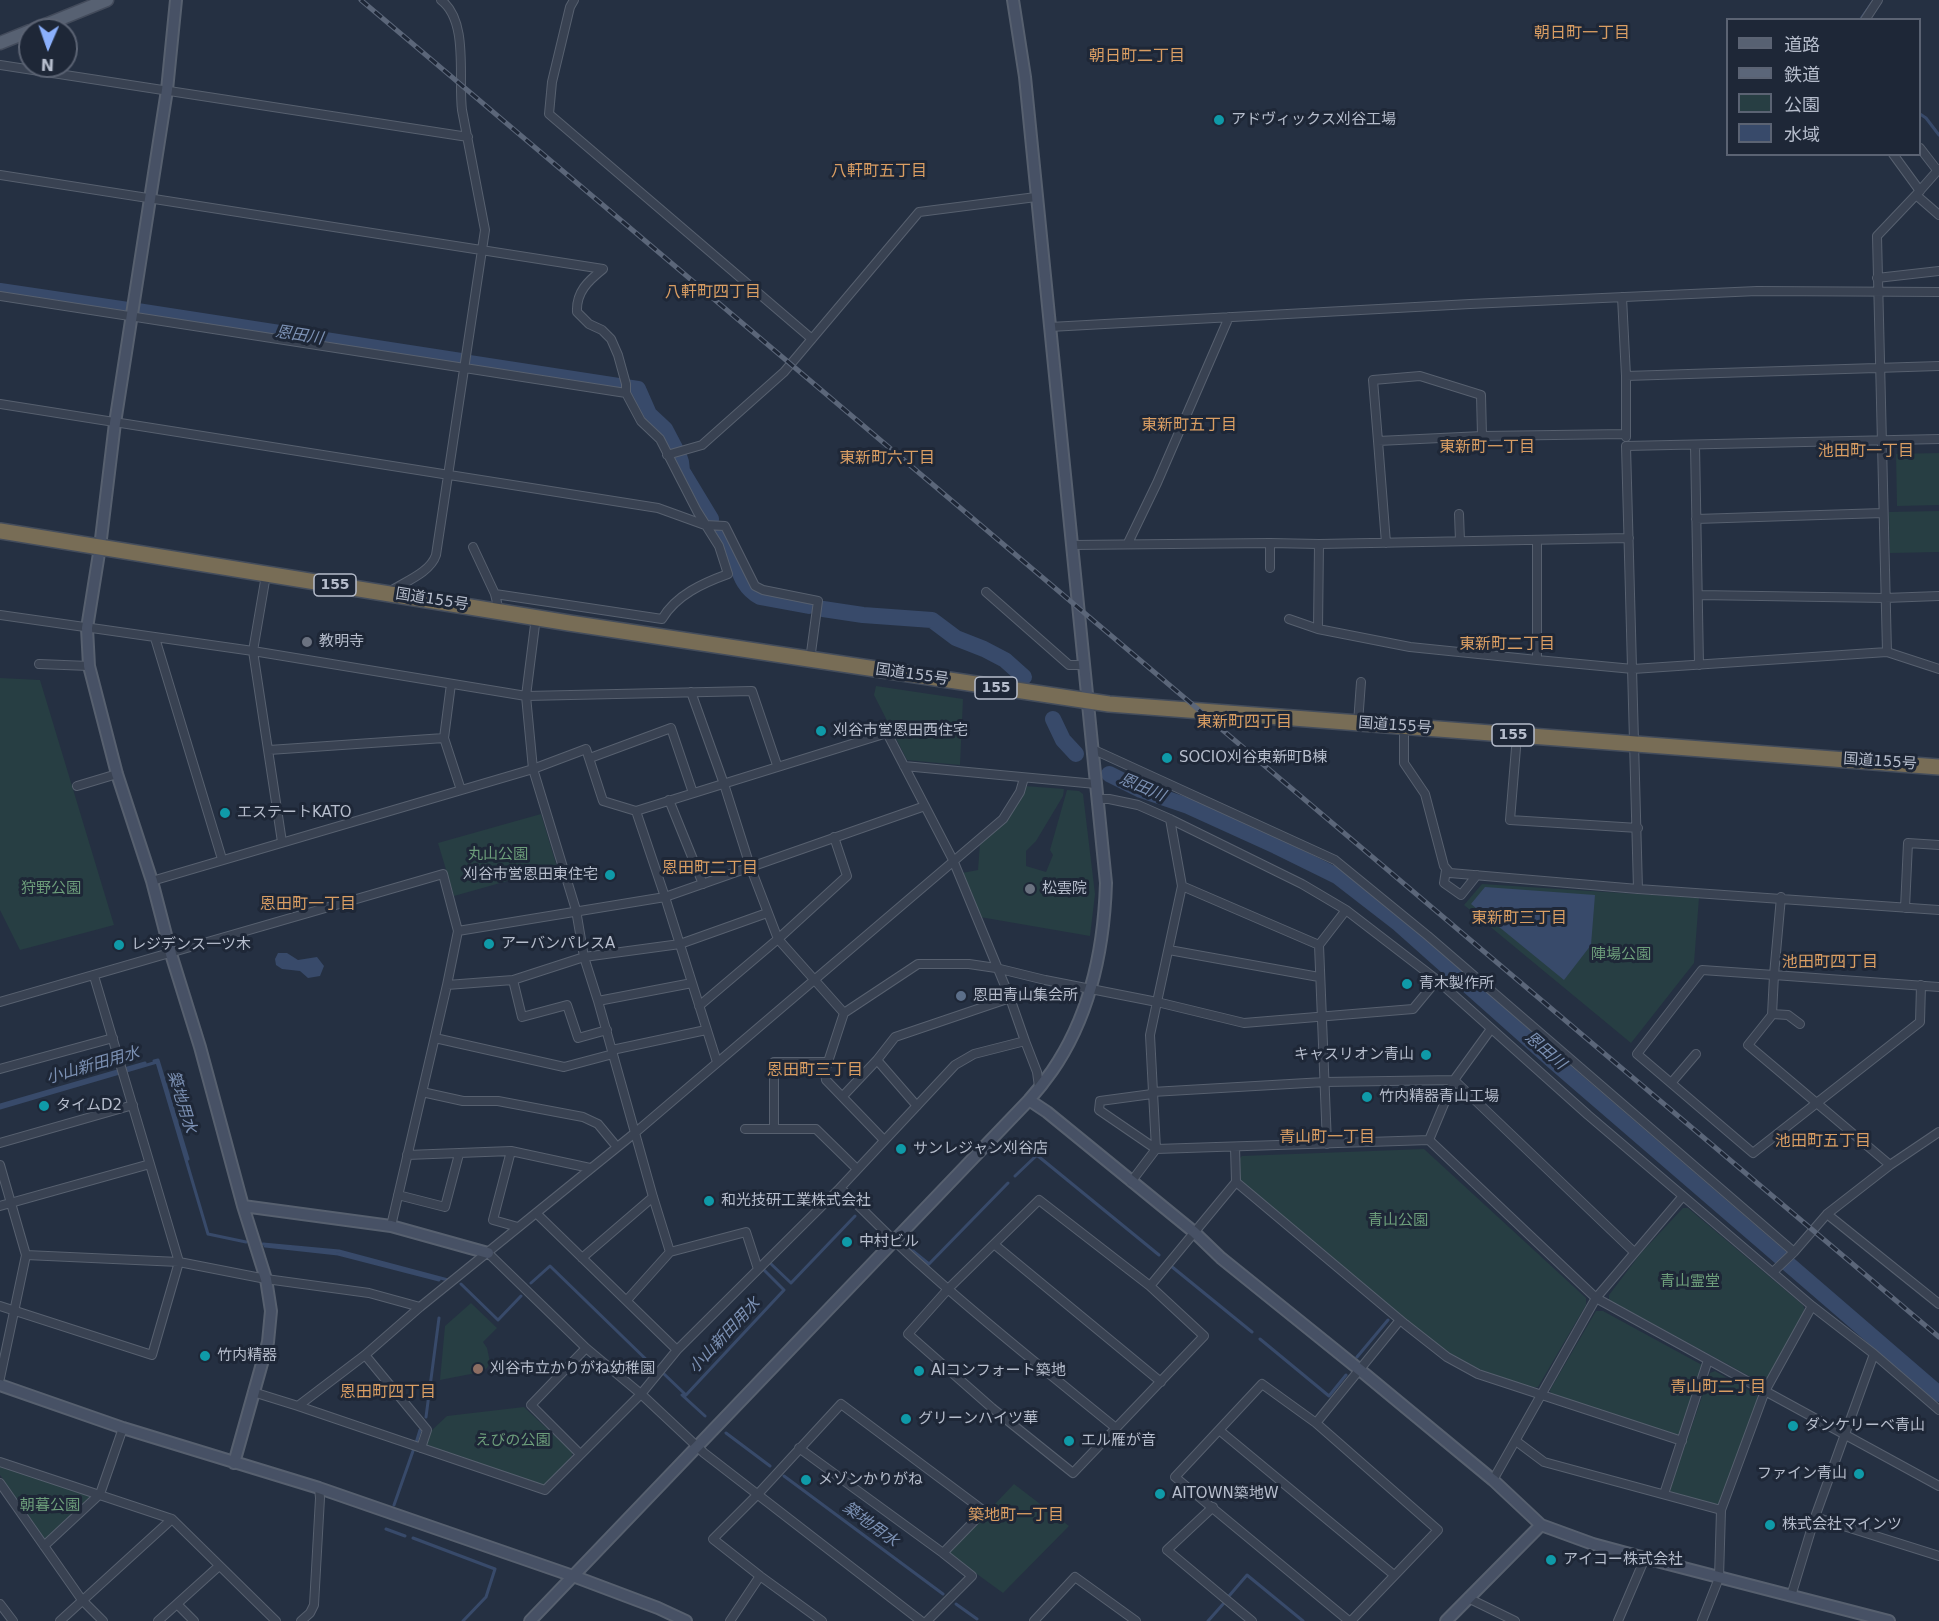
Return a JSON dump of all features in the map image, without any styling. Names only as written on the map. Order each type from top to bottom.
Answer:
[{"type":"highway","name":"国道155号","points":[[0,531],[810,660],[1109,704],[1939,766]]},
{"type":"main road","points":[[63,18],[107,0]]},
{"type":"main road","points":[[0,43],[18,36]]},
{"type":"street","points":[[176,0],[167,90],[115,423],[100,548],[87,628],[89,666],[117,774],[152,880],[171,954],[266,1279],[271,1311],[268,1342],[234,1463]]},
{"type":"street","points":[[388,593],[434,562],[485,230],[460,92],[461,47],[456,19],[450,6],[441,0]]},
{"type":"street","points":[[574,0],[570,7],[552,82],[549,114],[812,339]]},
{"type":"street","points":[[530,1621],[1029,1100],[1063,1054],[1091,988],[1100,954],[1106,884],[1022,51],[1014,0]]},
{"type":"street","points":[[1866,18],[1878,0]]},
{"type":"street","points":[[0,65],[468,137]]},
{"type":"street","points":[[1887,652],[1877,236],[1938,170],[1921,149]]},
{"type":"street","points":[[1894,156],[1918,193],[1939,215]]},
{"type":"street","points":[[0,175],[603,269],[580,291],[577,312],[589,324],[602,330],[611,339],[618,355],[626,390],[641,421],[660,439],[705,525],[719,546],[729,574],[705,583],[682,597],[669,608],[663,619],[495,594]]},
{"type":"street","points":[[667,455],[702,445],[784,372],[919,212],[1036,197]]},
{"type":"street","points":[[1877,278],[1939,271]]},
{"type":"street","points":[[1050,327],[1757,291],[1939,292]]},
{"type":"street","points":[[0,296],[626,390]]},
{"type":"street","points":[[1622,297],[1634,669],[1638,889]]},
{"type":"street","points":[[1128,543],[1157,483],[1229,317]]},
{"type":"street","points":[[1626,375],[1939,366]]},
{"type":"street","points":[[1386,543],[1373,380],[1420,376],[1481,395],[1482,436]]},
{"type":"street","points":[[0,404],[658,508],[705,525],[725,526],[754,586],[763,591],[818,601],[810,660]]},
{"type":"street","points":[[1378,441],[1482,436],[1626,434]]},
{"type":"street","points":[[1626,446],[1939,439]]},
{"type":"street","points":[[1695,445],[1699,664]]},
{"type":"street","points":[[1696,519],[1883,513]]},
{"type":"street","points":[[1459,514],[1460,541]]},
{"type":"street","points":[[1072,545],[1319,544],[1629,538]]},
{"type":"street","points":[[1537,540],[1537,660]]},
{"type":"street","points":[[1270,543],[1270,568]]},
{"type":"street","points":[[1318,628],[1319,544]]},
{"type":"street","points":[[473,547],[495,594],[499,611]]},
{"type":"street","points":[[266,575],[253,651],[282,842]]},
{"type":"street","points":[[986,592],[1069,665],[1084,665]]},
{"type":"street","points":[[1699,596],[1885,598],[1939,596]]},
{"type":"street","points":[[0,615],[253,651],[526,696],[752,691],[777,765]]},
{"type":"street","points":[[536,617],[526,696],[533,769],[576,910],[584,957],[670,1252]]},
{"type":"street","points":[[1289,619],[1318,628],[1410,647],[1634,669],[1887,652],[1939,669]]},
{"type":"street","points":[[155,638],[222,859]]},
{"type":"street","points":[[39,664],[89,666]]},
{"type":"street","points":[[1359,723],[1361,682]]},
{"type":"street","points":[[451,684],[444,738],[461,790]]},
{"type":"street","points":[[691,692],[724,783],[750,866],[778,939],[844,1013]]},
{"type":"street","points":[[1404,727],[1404,763],[1425,794],[1446,870],[1444,883],[1461,895],[1477,875]]},
{"type":"street","points":[[590,758],[671,728],[693,793]]},
{"type":"street","points":[[152,880],[533,769],[586,749],[603,801],[636,811],[777,765],[887,733],[953,860],[1010,998],[1037,1072],[1039,1087]]},
{"type":"street","points":[[268,750],[444,738]]},
{"type":"street","points":[[1516,748],[1510,820],[1638,828]]},
{"type":"street","points":[[1092,749],[1335,860],[1437,943],[1794,1252]]},
{"type":"street","points":[[904,766],[1096,784]]},
{"type":"street","points":[[77,786],[117,774]]},
{"type":"street","points":[[298,1406],[365,1355],[420,1307],[636,1132],[1002,819],[1020,792],[1024,778]]},
{"type":"street","points":[[1098,799],[1138,805],[1170,819],[1302,884],[1346,910],[1437,980],[1588,1115],[1812,1306],[1874,1354],[1939,1410]]},
{"type":"street","points":[[669,800],[703,884]]},
{"type":"street","points":[[458,931],[665,897],[925,806]]},
{"type":"street","points":[[636,811],[717,1062]]},
{"type":"street","points":[[1131,1182],[1156,1149],[1150,1035],[1170,950],[1182,885],[1170,819]]},
{"type":"street","points":[[699,1006],[847,876],[834,837]]},
{"type":"street","points":[[1905,908],[1908,843],[1939,845]]},
{"type":"street","points":[[1446,870],[1450,873],[1638,889],[1780,897],[1939,910]]},
{"type":"street","points":[[0,1002],[443,874],[458,931],[391,1226]]},
{"type":"street","points":[[1182,885],[1319,945]]},
{"type":"street","points":[[1780,897],[1772,1014],[1748,1045],[1890,1165]]},
{"type":"street","points":[[1327,1144],[1319,945],[1346,910]]},
{"type":"street","points":[[447,985],[513,980],[584,957],[680,944],[767,913]]},
{"type":"street","points":[[1170,950],[1319,977]]},
{"type":"street","points":[[884,1140],[826,1080],[825,1071],[844,1013],[918,964],[969,964],[996,968],[1244,1023],[1413,1009],[1437,980]]},
{"type":"street","points":[[1921,986],[1920,1022],[1753,1153],[1637,1054],[1702,970],[1939,987]]},
{"type":"street","points":[[0,1306],[152,1355],[179,1262],[94,975]]},
{"type":"street","points":[[513,980],[522,1017],[567,1005],[578,1038],[607,1030]]},
{"type":"street","points":[[598,1001],[692,983]]},
{"type":"street","points":[[843,1096],[895,1037],[1010,998]]},
{"type":"street","points":[[1772,1014],[1788,1015],[1800,1024]]},
{"type":"street","points":[[1429,1140],[1454,1080],[1491,1029]]},
{"type":"street","points":[[435,1038],[564,1067],[613,1052],[706,1030]]},
{"type":"street","points":[[0,1069],[113,1038]]},
{"type":"street","points":[[253,1392],[545,1490],[641,1394],[677,1350],[840,1188],[955,1065],[974,1054],[1025,1041]]},
{"type":"street","points":[[1672,1082],[1696,1054]]},
{"type":"street","points":[[877,1060],[917,1106]]},
{"type":"street","points":[[774,1128],[774,1062],[828,1062]]},
{"type":"street","points":[[1634,1252],[1454,1080],[1324,1082],[1152,1093],[1100,1101],[1099,1110],[1156,1149],[1429,1140],[1596,1298],[1939,1486]]},
{"type":"street","points":[[422,1092],[464,1101],[498,1101],[583,1118],[598,1124],[617,1147]]},
{"type":"street","points":[[1029,1100],[1047,1112],[1194,1232],[1221,1258],[1493,1480],[1541,1524],[1593,1544],[1883,1620]]},
{"type":"street","points":[[0,1143],[133,1105]]},
{"type":"street","points":[[745,1129],[816,1129],[857,1169]]},
{"type":"street","points":[[1773,1272],[1827,1214],[1890,1165],[1939,1132]]},
{"type":"street","points":[[1150,1286],[1236,1182],[1234,1147]]},
{"type":"street","points":[[407,1155],[512,1151],[590,1168]]},
{"type":"street","points":[[512,1151],[493,1220],[518,1227]]},
{"type":"street","points":[[398,1195],[445,1207],[459,1154]]},
{"type":"street","points":[[0,1206],[150,1164]]},
{"type":"street","points":[[0,1166],[26,1256],[0,1378]]},
{"type":"street","points":[[1236,1182],[1447,1357],[1478,1374],[1682,1441]]},
{"type":"street","points":[[840,1188],[922,1267],[1021,1352],[1116,1428]]},
{"type":"street","points":[[1493,1480],[1596,1298],[1683,1196]]},
{"type":"street","points":[[582,1258],[653,1197]]},
{"type":"street","points":[[1039,1200],[1150,1286],[1204,1336],[1073,1473],[992,1408],[908,1334],[949,1288],[995,1245],[1039,1200]]},
{"type":"street","points":[[243,1206],[391,1226],[488,1253],[586,1348],[641,1394],[698,1448],[921,1621]]},
{"type":"street","points":[[536,1213],[677,1350]]},
{"type":"street","points":[[1827,1214],[1939,1304]]},
{"type":"street","points":[[627,1300],[670,1252],[746,1232],[758,1269]]},
{"type":"street","points":[[995,1245],[1161,1382]]},
{"type":"street","points":[[26,1256],[179,1262],[266,1279],[369,1293],[420,1307]]},
{"type":"street","points":[[1702,1621],[1719,1578],[1721,1510],[1765,1391],[1812,1306]]},
{"type":"street","points":[[1316,1423],[1400,1320]]},
{"type":"street","points":[[580,1454],[531,1405],[586,1348]]},
{"type":"street","points":[[1791,1596],[1815,1517],[1874,1354]]},
{"type":"street","points":[[365,1355],[428,1430],[421,1448]]},
{"type":"street","points":[[1664,1494],[1708,1360]]},
{"type":"street","points":[[1262,1384],[1316,1423],[1438,1530],[1350,1621],[1175,1477],[1219,1430],[1262,1384]]},
{"type":"street","points":[[0,1385],[123,1428],[319,1488],[573,1576],[686,1621]]},
{"type":"street","points":[[822,1621],[713,1539],[759,1494],[841,1404],[984,1511],[943,1553]]},
{"type":"street","points":[[44,1546],[100,1494],[123,1428]]},
{"type":"street","points":[[1219,1430],[1394,1575]]},
{"type":"street","points":[[1516,1441],[1544,1462],[1721,1510]]},
{"type":"street","points":[[799,1448],[972,1576],[927,1621]]},
{"type":"street","points":[[0,1462],[172,1519],[276,1621]]},
{"type":"street","points":[[0,1482],[82,1600],[103,1621]]},
{"type":"street","points":[[302,1621],[314,1605],[319,1488]]},
{"type":"street","points":[[1213,1507],[1167,1550],[1252,1621]]},
{"type":"street","points":[[1815,1517],[1939,1556]]},
{"type":"street","points":[[60,1621],[172,1519]]},
{"type":"street","points":[[1446,1621],[1541,1524]]},
{"type":"street","points":[[1618,1621],[1645,1558]]},
{"type":"street","points":[[158,1621],[219,1566]]},
{"type":"street","points":[[730,1621],[760,1576]]},
{"type":"street","points":[[1034,1621],[1075,1577],[1136,1621]]},
{"type":"street","points":[[1468,1598],[1515,1621]]},
{"type":"street","points":[[0,1604],[13,1621]]},
{"type":"street","points":[[177,1604],[194,1621]]},
{"type":"green space","points":[[1939,453],[1939,505],[1897,506],[1896,454]]},
{"type":"green space","points":[[1939,511],[1939,552],[1890,553],[1889,512]]},
{"type":"green space","name":"狩野公園","points":[[0,678],[40,680],[114,925],[20,950],[0,910]]},
{"type":"green space","points":[[876,686],[963,699],[960,765],[907,760],[874,695]]},
{"type":"green space","name":"松雲院","points":[[1025,786],[1064,789],[1063,796],[1036,841],[1026,851],[1026,866],[1046,872],[1053,855],[1050,850],[1067,790],[1079,791],[1083,794],[1095,894],[1090,936],[980,917],[962,873],[978,870],[980,843],[1006,818]]},
{"type":"green space","name":"丸山公園","points":[[541,814],[557,867],[454,896],[438,843]]},
{"type":"green space","name":"陣場公園","points":[[1482,884],[1699,898],[1694,963],[1631,1043],[1464,905]]},
{"type":"green space","name":"青山公園","points":[[1424,1149],[1586,1298],[1586,1305],[1538,1387],[1531,1387],[1481,1370],[1442,1349],[1238,1181],[1238,1160],[1242,1156]]},
{"type":"green space","name":"青山霊堂","points":[[1683,1208],[1688,1208],[1803,1305],[1805,1311],[1766,1382],[1762,1383],[1609,1300],[1609,1295],[1641,1253]]},
{"type":"green space","points":[[471,1303],[497,1328],[483,1342],[490,1362],[481,1372],[440,1380],[445,1326]]},
{"type":"green space","name":"青山霊堂","points":[[1596,1311],[1603,1311],[1702,1365],[1682,1433],[1677,1435],[1551,1394],[1550,1390]]},
{"type":"green space","points":[[1715,1371],[1757,1395],[1758,1399],[1721,1503],[1717,1506],[1672,1493],[1670,1490],[1710,1373]]},
{"type":"green space","name":"えびの公園","points":[[524,1407],[572,1452],[572,1456],[545,1484],[539,1485],[426,1446],[431,1431],[447,1416]]},
{"type":"green space","name":"朝暮公園","points":[[0,1466],[89,1496],[89,1500],[45,1539],[0,1475]]},
{"type":"green space","points":[[1014,1484],[1069,1526],[1003,1593],[948,1553]]},
{"type":"water","points":[[1485,887],[1595,895],[1591,945],[1564,980],[1471,904]]},
{"type":"water","points":[[278,953],[287,953],[298,960],[317,957],[324,966],[320,976],[308,978],[300,971],[282,969],[276,965],[275,959]]},
{"type":"waterway","points":[[1861,18],[1874,0]]},
{"type":"waterway","points":[[1921,115],[1939,135]]},
{"type":"waterway","name":"恩田川","points":[[0,291],[128,310]]},
{"type":"waterway","name":"恩田川","points":[[137,311],[461,361]]},
{"type":"waterway","name":"恩田川","points":[[469,363],[638,389],[649,414],[665,429],[676,450]]},
{"type":"waterway","name":"恩田川","points":[[678,453],[682,471],[711,519]]},
{"type":"waterway","name":"恩田川","points":[[718,530],[729,545],[740,574],[753,592],[760,597],[809,606]]},
{"type":"waterway","name":"恩田川","points":[[823,609],[863,615],[932,620],[956,638],[1005,660],[1024,677]]},
{"type":"waterway","name":"恩田川","points":[[1053,719],[1063,740],[1076,754]]},
{"type":"waterway","name":"恩田川","points":[[1109,774],[1141,790],[1188,806],[1337,876],[1399,924],[1553,1061],[1939,1394]]},
{"type":"waterway","name":"築地用水","points":[[154,1061],[158,1060],[188,1159]]},
{"type":"waterway","name":"築地用水","points":[[0,1108],[157,1062],[208,1234],[246,1242]]},
{"type":"waterway","name":"築地用水","points":[[0,1105],[145,1063]]},
{"type":"waterway","name":"小山新田用水","points":[[1015,1176],[1038,1156],[1159,1255]]},
{"type":"waterway","name":"小山新田用水","points":[[908,1247],[929,1264],[1008,1183]]},
{"type":"waterway","name":"小山新田用水","points":[[770,1263],[791,1283],[855,1216]]},
{"type":"waterway","name":"築地用水","points":[[263,1244],[339,1251],[448,1280]]},
{"type":"waterway","name":"築地用水","points":[[265,1246],[338,1254],[439,1280]]},
{"type":"waterway","name":"小山新田用水","points":[[531,1283],[550,1266],[656,1369]]},
{"type":"waterway","name":"小山新田用水","points":[[1171,1266],[1252,1332]]},
{"type":"waterway","name":"小山新田用水","points":[[663,1373],[686,1395],[784,1290],[764,1270]]},
{"type":"waterway","name":"小山新田用水","points":[[461,1284],[498,1320],[521,1296]]},
{"type":"waterway","name":"築地用水","points":[[426,1417],[439,1318]]},
{"type":"waterway","name":"小山新田用水","points":[[1357,1357],[1388,1320]]},
{"type":"waterway","name":"小山新田用水","points":[[1260,1339],[1329,1396],[1346,1375]]},
{"type":"waterway","name":"築地用水","points":[[682,1395],[705,1416]]},
{"type":"waterway","name":"築地用水","points":[[416,1443],[420,1430]]},
{"type":"waterway","name":"築地用水","points":[[726,1433],[770,1466]]},
{"type":"waterway","name":"築地用水","points":[[394,1505],[413,1451]]},
{"type":"waterway","name":"築地用水","points":[[784,1476],[943,1594]]},
{"type":"waterway","name":"築地用水","points":[[386,1529],[405,1536]]},
{"type":"waterway","name":"築地用水","points":[[413,1538],[495,1569],[486,1597],[463,1621]]},
{"type":"waterway","name":"築地用水","points":[[1229,1596],[1247,1575],[1303,1621]]},
{"type":"waterway","name":"築地用水","points":[[1208,1621],[1224,1603]]},
{"type":"waterway","name":"築地用水","points":[[956,1604],[977,1619]]},
{"type":"railway","points":[[361,0],[1939,1337]]},
{"type":"place","name":"アドヴィックス刈谷工場","points":[[1219,120]]},
{"type":"place","name":"教明寺","points":[[307,642]]},
{"type":"place","name":"刈谷市営恩田西住宅","points":[[821,731]]},
{"type":"place","name":"SOCIO刈谷東新町B棟","points":[[1167,758]]},
{"type":"place","name":"エステートKATO","points":[[225,813]]},
{"type":"place","name":"刈谷市営恩田東住宅","points":[[610,875]]},
{"type":"place","name":"松雲院","points":[[1030,889]]},
{"type":"place","name":"アーバンパレスA","points":[[489,944]]},
{"type":"place","name":"レジデンス一ツ木","points":[[119,945]]},
{"type":"place","name":"青木製作所","points":[[1407,984]]},
{"type":"place","name":"恩田青山集会所","points":[[961,996]]},
{"type":"place","name":"キャスリオン青山","points":[[1426,1055]]},
{"type":"place","name":"竹内精器青山工場","points":[[1367,1097]]},
{"type":"place","name":"タイムD2","points":[[44,1106]]},
{"type":"place","name":"サンレジャン刈谷店","points":[[901,1149]]},
{"type":"place","name":"和光技研工業株式会社","points":[[709,1201]]},
{"type":"place","name":"中村ビル","points":[[847,1242]]},
{"type":"place","name":"竹内精器","points":[[205,1356]]},
{"type":"place","name":"刈谷市立かりがね幼稚園","points":[[478,1369]]},
{"type":"place","name":"AIコンフォート築地","points":[[919,1371]]},
{"type":"place","name":"グリーンハイツ華","points":[[906,1419]]},
{"type":"place","name":"ダンケリーベ青山","points":[[1793,1426]]},
{"type":"place","name":"エル雁が音","points":[[1069,1441]]},
{"type":"place","name":"ファイン青山","points":[[1859,1474]]},
{"type":"place","name":"メゾンかりがね","points":[[806,1480]]},
{"type":"place","name":"AITOWN築地W","points":[[1160,1494]]},
{"type":"place","name":"株式会社マインツ","points":[[1770,1525]]},
{"type":"place","name":"アイコー株式会社","points":[[1551,1560]]},
{"type":"district","name":"朝日町一丁目","points":[[1582,34]]},
{"type":"district","name":"朝日町二丁目","points":[[1137,57]]},
{"type":"district","name":"八軒町五丁目","points":[[879,172]]},
{"type":"district","name":"八軒町四丁目","points":[[713,293]]},
{"type":"district","name":"東新町五丁目","points":[[1189,426]]},
{"type":"district","name":"東新町一丁目","points":[[1487,448]]},
{"type":"district","name":"池田町一丁目","points":[[1866,452]]},
{"type":"district","name":"東新町六丁目","points":[[887,459]]},
{"type":"district","name":"東新町二丁目","points":[[1507,645]]},
{"type":"district","name":"東新町四丁目","points":[[1244,723]]},
{"type":"district","name":"恩田町二丁目","points":[[710,869]]},
{"type":"district","name":"恩田町一丁目","points":[[308,905]]},
{"type":"district","name":"東新町三丁目","points":[[1519,919]]},
{"type":"district","name":"池田町四丁目","points":[[1830,963]]},
{"type":"district","name":"恩田町三丁目","points":[[815,1071]]},
{"type":"district","name":"青山町一丁目","points":[[1327,1138]]},
{"type":"district","name":"池田町五丁目","points":[[1823,1142]]},
{"type":"district","name":"青山町二丁目","points":[[1718,1388]]},
{"type":"district","name":"恩田町四丁目","points":[[388,1393]]},
{"type":"district","name":"築地町一丁目","points":[[1016,1516]]}]
